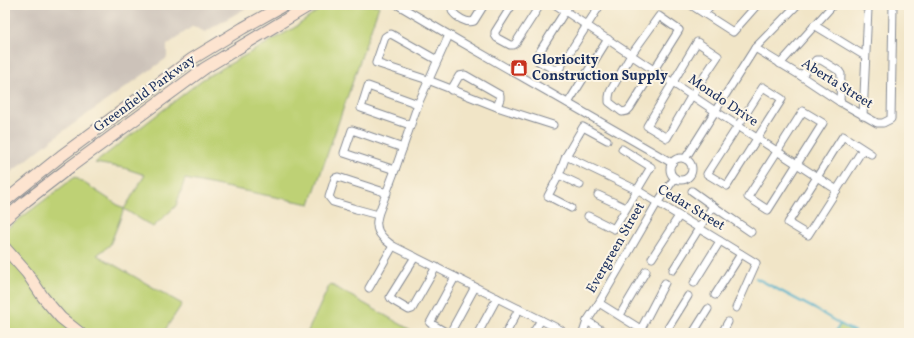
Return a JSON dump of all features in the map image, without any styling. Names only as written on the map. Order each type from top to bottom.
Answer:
[{"type":"main road","name":"Greenfield Parkway","points":[[5,201],[61,156],[192,59],[284,5]]},
{"type":"main road","name":"Greenfield Parkway","points":[[5,219],[70,166],[192,77],[310,5]]},
{"type":"main road","points":[[274,11],[280,22]]},
{"type":"main road","points":[[5,248],[27,273],[43,297],[61,318],[80,333]]},
{"type":"main road","points":[[5,259],[22,277],[58,324],[70,333]]},
{"type":"street","points":[[398,5],[672,163]]},
{"type":"street","points":[[455,5],[452,12],[471,23],[474,21],[484,5]]},
{"type":"street","points":[[512,5],[495,32],[497,38],[510,45],[515,44],[540,5]]},
{"type":"street","name":"Mondo Drive","points":[[556,5],[567,8],[608,40],[837,190]]},
{"type":"street","points":[[567,8],[537,56],[538,60],[553,69],[559,68],[600,5]]},
{"type":"street","points":[[692,5],[733,32],[757,5]]},
{"type":"street","points":[[704,13],[711,5]]},
{"type":"street","points":[[685,159],[755,48],[797,5]]},
{"type":"street","points":[[780,64],[833,5]]},
{"type":"street","points":[[862,5],[868,9],[863,116]]},
{"type":"street","name":"Aberta Street","points":[[755,48],[863,116],[877,123],[883,123],[891,119],[893,5]]},
{"type":"street","points":[[660,16],[679,30],[630,108],[627,111],[622,112],[610,102],[609,97],[610,92],[632,55],[660,16]]},
{"type":"street","points":[[814,25],[865,56]]},
{"type":"street","points":[[437,60],[390,34],[385,37],[376,63],[428,80],[497,107],[553,124]]},
{"type":"street","points":[[449,35],[418,104],[378,215],[376,226],[385,240],[393,246],[561,330],[561,333]]},
{"type":"street","points":[[568,103],[608,40]]},
{"type":"street","points":[[697,42],[718,56],[692,95],[667,138],[646,126],[673,83],[697,42]]},
{"type":"street","points":[[801,76],[818,59],[839,71],[841,77],[840,102]]},
{"type":"street","points":[[451,90],[459,76],[465,75],[500,95],[497,107]]},
{"type":"street","points":[[410,126],[361,108],[368,86],[418,104]]},
{"type":"street","points":[[763,87],[782,99],[757,139],[727,186],[707,174],[763,87]]},
{"type":"street","points":[[803,111],[823,123],[797,164],[768,210],[748,198],[803,111]]},
{"type":"street","points":[[571,208],[548,196],[559,175],[566,156],[583,127],[607,140]]},
{"type":"street","points":[[395,170],[344,153],[352,130],[403,148]]},
{"type":"street","points":[[863,149],[808,235],[788,223],[843,136],[871,154]]},
{"type":"street","points":[[588,216],[614,230],[651,167],[622,149]]},
{"type":"street","name":"Cedar Street","points":[[566,156],[637,190],[756,263],[736,308]]},
{"type":"street","points":[[679,158],[685,159],[692,167],[690,174],[685,179],[675,178],[670,169],[672,163],[674,160],[679,158]]},
{"type":"street","points":[[559,175],[580,186]]},
{"type":"street","points":[[378,215],[333,202],[329,197],[335,178],[338,177],[387,193]]},
{"type":"street","name":"Evergreen Street","points":[[583,333],[588,321],[657,203],[675,178]]},
{"type":"street","points":[[692,191],[751,232]]},
{"type":"street","points":[[598,195],[626,208]]},
{"type":"street","points":[[673,270],[713,206]]},
{"type":"street","points":[[652,258],[679,216]]},
{"type":"street","points":[[694,282],[720,241]]},
{"type":"street","points":[[369,288],[393,246]]},
{"type":"street","points":[[715,295],[741,254]]},
{"type":"street","points":[[415,257],[390,297],[392,300],[409,310],[412,309],[436,267]]},
{"type":"street","points":[[620,315],[646,271]]},
{"type":"street","points":[[447,333],[430,323],[455,277]]},
{"type":"street","points":[[599,303],[644,331],[665,283]]},
{"type":"street","points":[[450,333],[475,287]]},
{"type":"street","points":[[665,333],[688,296]]},
{"type":"street","points":[[478,333],[497,298]]},
{"type":"street","points":[[506,333],[519,309]]},
{"type":"street","points":[[693,333],[708,309]]},
{"type":"street","points":[[533,333],[541,320]]},
{"type":"street","points":[[588,321],[606,333]]},
{"type":"street","points":[[722,333],[728,322]]},
{"type":"shaded area","points":[[5,5],[251,5],[205,32],[193,26],[167,45],[167,58],[62,132],[5,177]]},
{"type":"green space","points":[[326,5],[379,6],[310,204],[185,179],[176,206],[153,227],[124,209],[145,175],[124,168],[95,163],[203,79],[294,28]]},
{"type":"green space","points":[[75,177],[124,209],[110,245],[97,255],[182,304],[163,333],[5,333],[5,230]]},
{"type":"green space","points":[[330,284],[416,333],[307,333]]},
{"type":"green space","points":[[840,324],[857,333],[835,333]]},
{"type":"waterway","points":[[756,278],[840,324]]},
{"type":"waterway","points":[[835,333],[840,324],[857,333]]},
{"type":"place","name":"Gloriocity Construction Supply","points":[[519,68]]}]
